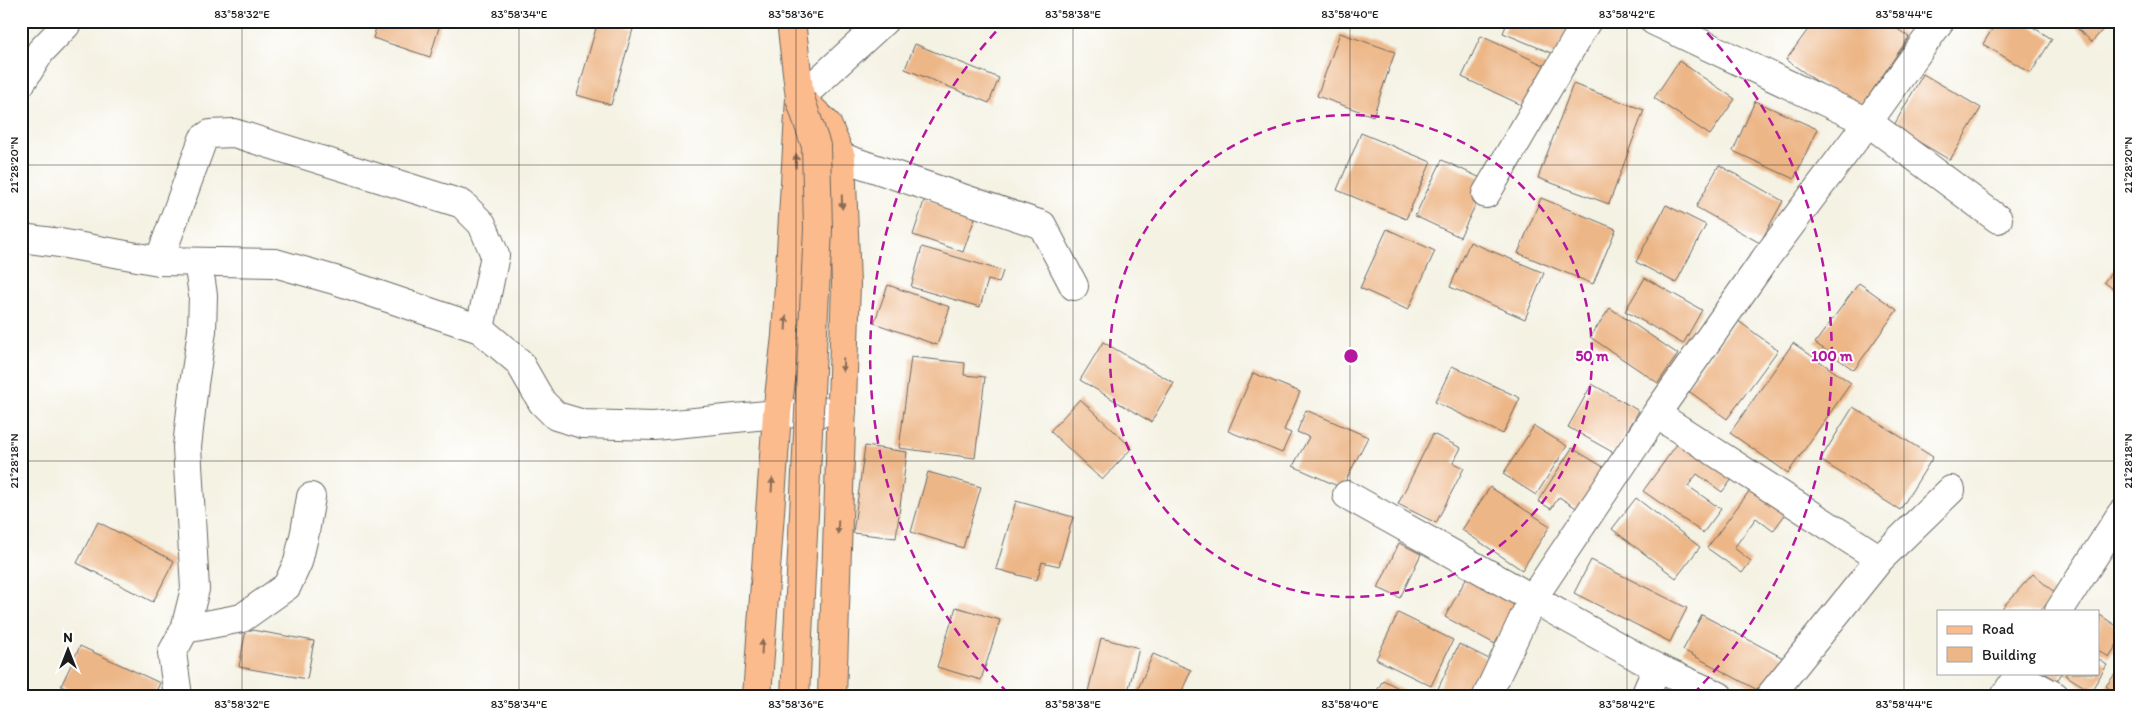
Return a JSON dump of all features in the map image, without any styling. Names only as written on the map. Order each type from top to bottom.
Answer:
[{"type":"main road","points":[[758,696],[777,414],[786,336],[800,98],[791,21]]},
{"type":"main road","points":[[800,98],[826,124],[840,157],[846,284],[832,696]]},
{"type":"main road","points":[[795,696],[818,229],[816,146],[800,98]]},
{"type":"street","points":[[800,98],[884,21]]},
{"type":"street","points":[[1486,194],[1587,21]]},
{"type":"street","points":[[1654,21],[1868,122],[1998,219]]},
{"type":"street","points":[[1488,696],[1533,598],[1656,414],[1765,259],[1868,122],[1940,21]]},
{"type":"street","points":[[21,83],[41,51],[66,25]]},
{"type":"street","points":[[159,261],[203,139],[210,134],[234,133],[462,204],[482,224],[495,255],[480,329]]},
{"type":"street","points":[[840,157],[1042,226],[1074,286]]},
{"type":"street","points":[[21,238],[60,242],[159,261],[275,263],[338,281],[480,329],[519,362],[542,402],[556,416],[583,424],[654,426],[777,414],[842,411]]},
{"type":"street","points":[[178,696],[172,653],[185,629],[195,589],[187,446],[202,331],[203,295],[198,262]]},
{"type":"street","points":[[1656,414],[1880,559]]},
{"type":"street","points":[[1770,696],[1880,559],[1951,490]]},
{"type":"street","points":[[1347,495],[1657,668],[1719,696]]},
{"type":"street","points":[[185,629],[242,618],[287,586],[298,562],[306,532],[311,497]]},
{"type":"street","points":[[2060,610],[2121,514]]},
{"type":"street","points":[[1644,696],[1657,668]]},
{"type":"street","points":[[2014,682],[2056,696]]},
{"type":"building","points":[[378,21],[441,21],[430,57],[373,38]]},
{"type":"building","points":[[598,21],[605,21],[633,29],[611,105],[577,95]]},
{"type":"building","points":[[835,21],[868,21],[866,28],[835,25]]},
{"type":"building","points":[[1508,21],[1570,21],[1556,55],[1503,33]]},
{"type":"building","points":[[1814,21],[1886,21],[1909,37],[1859,110],[1786,60]]},
{"type":"building","points":[[1997,21],[2023,21],[2052,39],[2031,73],[1983,44]]},
{"type":"building","points":[[2069,21],[2110,21],[2092,42]]},
{"type":"building","points":[[1340,33],[1395,52],[1373,116],[1317,96]]},
{"type":"building","points":[[1481,36],[1548,67],[1528,108],[1462,77]]},
{"type":"building","points":[[915,44],[999,78],[989,103],[905,69]]},
{"type":"building","points":[[1679,61],[1735,99],[1710,135],[1654,98]]},
{"type":"building","points":[[1923,74],[1981,108],[1950,160],[1893,127]]},
{"type":"building","points":[[1573,84],[1644,110],[1609,204],[1538,178]]},
{"type":"building","points":[[1755,101],[1817,129],[1794,179],[1733,151]]},
{"type":"building","points":[[1361,133],[1431,162],[1406,219],[1337,190]]},
{"type":"building","points":[[1442,160],[1487,181],[1460,237],[1415,216]]},
{"type":"building","points":[[1719,165],[1783,201],[1760,243],[1696,207]]},
{"type":"building","points":[[925,198],[976,215],[963,252],[913,235]]},
{"type":"building","points":[[1541,198],[1616,229],[1593,284],[1518,253]]},
{"type":"building","points":[[1666,205],[1706,225],[1676,283],[1636,262]]},
{"type":"building","points":[[1387,229],[1435,251],[1408,310],[1360,288]]},
{"type":"building","points":[[1470,242],[1544,273],[1525,319],[1450,287]]},
{"type":"building","points":[[922,247],[1003,271],[999,283],[988,280],[980,307],[911,287]]},
{"type":"building","points":[[2121,260],[2121,295],[2104,282]]},
{"type":"building","points":[[1645,278],[1702,310],[1683,344],[1625,311]]},
{"type":"building","points":[[1859,283],[1897,310],[1854,370],[1815,343]]},
{"type":"building","points":[[888,285],[950,307],[937,345],[874,323]]},
{"type":"building","points":[[1610,308],[1678,354],[1658,383],[1590,337]]},
{"type":"building","points":[[1737,320],[1778,350],[1727,419],[1686,389]]},
{"type":"building","points":[[1103,342],[1174,383],[1151,422],[1080,380]]},
{"type":"building","points":[[1793,343],[1851,383],[1788,473],[1730,433]]},
{"type":"building","points":[[911,357],[965,363],[964,375],[985,377],[975,458],[899,448]]},
{"type":"building","points":[[1452,366],[1520,398],[1503,434],[1435,402]]},
{"type":"building","points":[[1253,373],[1300,392],[1284,430],[1291,433],[1282,453],[1228,431]]},
{"type":"building","points":[[1592,384],[1639,411],[1614,453],[1568,427]]},
{"type":"building","points":[[1080,399],[1132,448],[1102,480],[1050,431]]},
{"type":"building","points":[[1853,407],[1933,457],[1900,510],[1820,460]]},
{"type":"building","points":[[1306,410],[1368,437],[1342,488],[1293,466],[1309,437],[1297,432]]},
{"type":"building","points":[[1534,426],[1567,446],[1536,495],[1503,474]]},
{"type":"building","points":[[1433,434],[1461,448],[1453,463],[1464,468],[1436,523],[1398,504]]},
{"type":"building","points":[[1683,436],[1736,474],[1722,492],[1697,474],[1688,486],[1721,509],[1703,533],[1643,491]]},
{"type":"building","points":[[865,446],[907,452],[896,538],[853,533]]},
{"type":"building","points":[[1572,448],[1605,468],[1578,509],[1559,497],[1551,509],[1538,501]]},
{"type":"building","points":[[928,472],[981,487],[963,548],[911,532]]},
{"type":"building","points":[[1753,486],[1787,512],[1773,531],[1756,518],[1734,548],[1751,561],[1742,573],[1707,548]]},
{"type":"building","points":[[1490,487],[1550,526],[1522,570],[1462,530]]},
{"type":"building","points":[[1636,498],[1700,547],[1676,578],[1612,529]]},
{"type":"building","points":[[1016,501],[1073,517],[1059,566],[1042,562],[1037,580],[996,569]]},
{"type":"building","points":[[98,522],[174,561],[153,602],[77,563]]},
{"type":"building","points":[[1399,543],[1421,554],[1400,598],[1378,588]]},
{"type":"building","points":[[1591,560],[1687,608],[1670,642],[1574,593]]},
{"type":"building","points":[[1469,573],[1519,600],[1495,644],[1445,617]]},
{"type":"building","points":[[2033,574],[2056,594],[2041,610],[2004,610],[2002,608]]},
{"type":"building","points":[[956,607],[1000,620],[981,680],[937,667]]},
{"type":"building","points":[[1398,613],[1453,640],[1431,686],[1376,659]]},
{"type":"building","points":[[1702,615],[1785,659],[1765,694],[1683,650]]},
{"type":"building","points":[[2100,615],[2121,629],[2121,638],[2109,657],[2100,651]]},
{"type":"building","points":[[246,629],[314,641],[307,679],[239,667]]},
{"type":"building","points":[[1101,638],[1139,648],[1127,696],[1087,696]]},
{"type":"building","points":[[1459,644],[1499,664],[1485,696],[1441,696],[1436,693]]},
{"type":"building","points":[[80,646],[160,683],[154,696],[82,696],[61,686]]},
{"type":"building","points":[[1153,654],[1191,670],[1180,696],[1135,696]]},
{"type":"building","points":[[2100,660],[2107,665],[2091,691],[2065,675],[2100,674]]},
{"type":"building","points":[[2121,666],[2121,696],[2118,696],[2106,686]]},
{"type":"building","points":[[2046,674],[2061,674],[2057,681]]},
{"type":"building","points":[[1383,680],[1414,696],[1374,696]]}]
